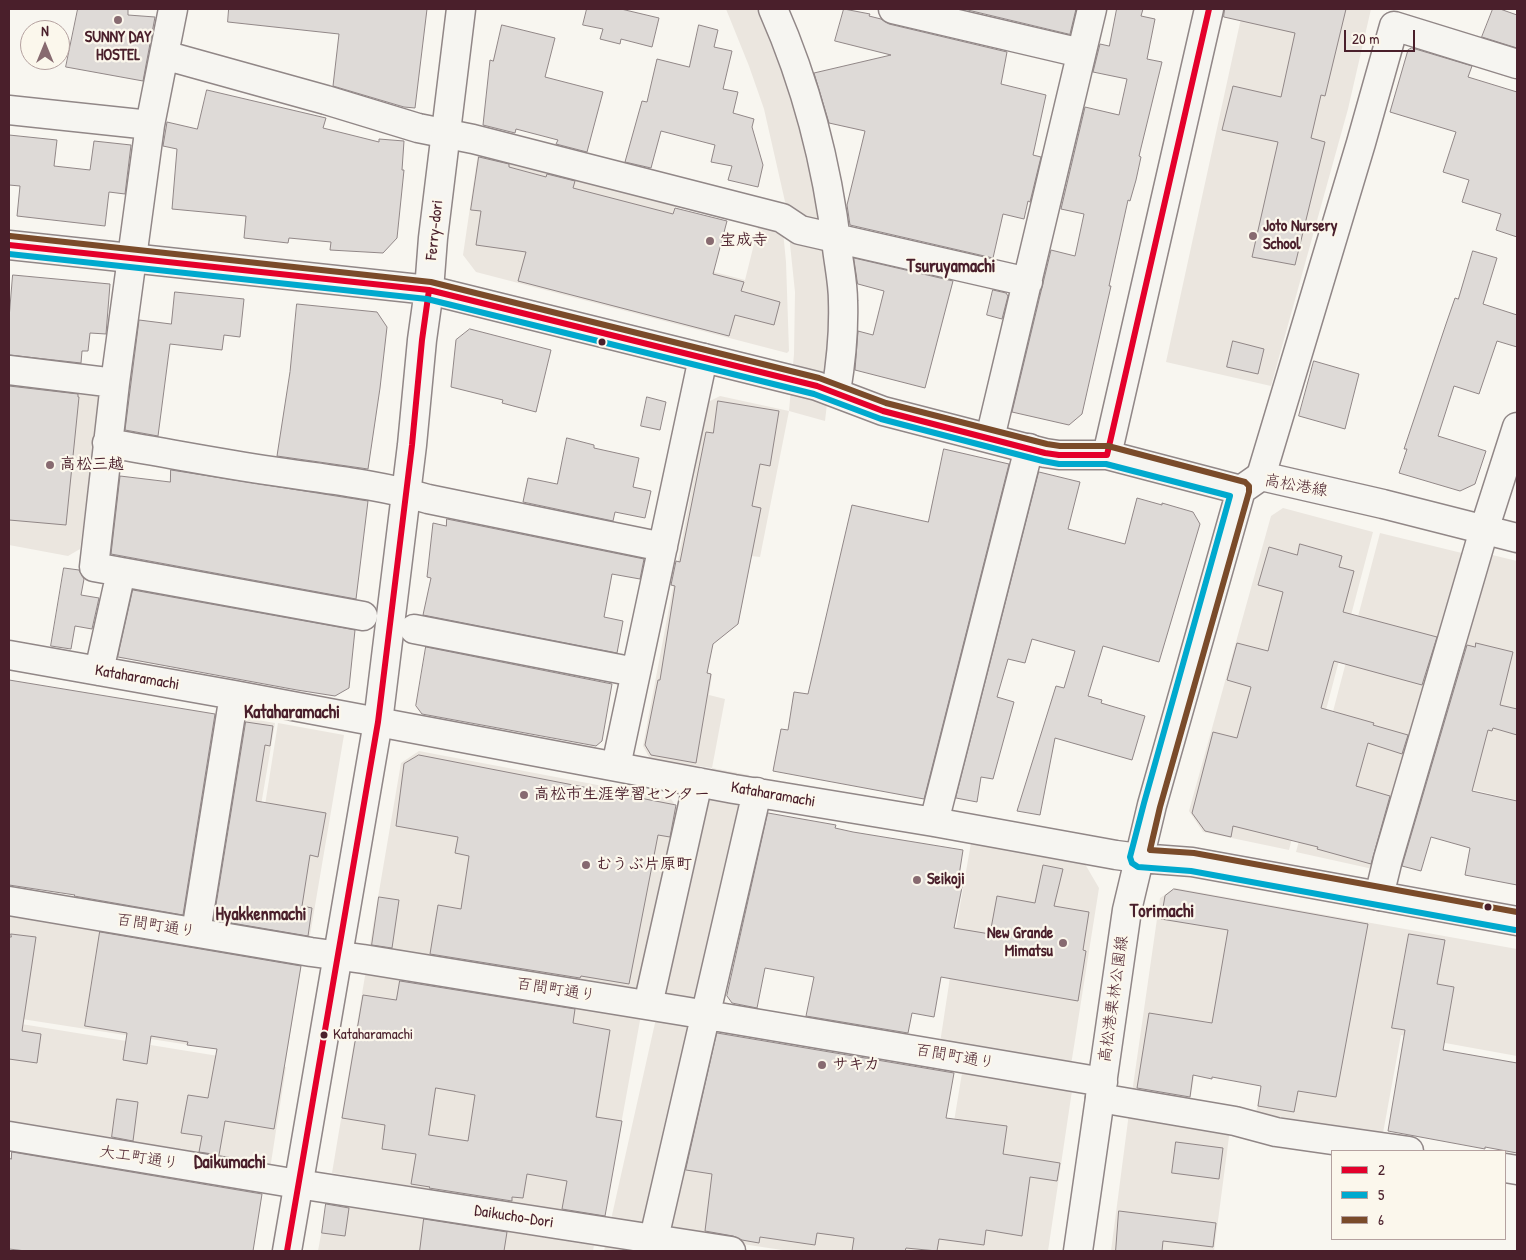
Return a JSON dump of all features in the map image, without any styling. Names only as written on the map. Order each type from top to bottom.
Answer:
[{"type":"street","points":[[173,9],[150,125],[131,257],[114,383],[94,567],[363,616]]},
{"type":"street","name":"Ferry-dori","points":[[287,1251],[338,955],[366,720],[406,492],[422,340],[430,290],[433,238],[461,9]]},
{"type":"street","points":[[773,9],[785,35],[818,137],[829,184],[843,300],[839,373],[836,392]]},
{"type":"street","points":[[990,438],[1092,9]]},
{"type":"street","points":[[1107,455],[1209,9]]},
{"type":"street","points":[[908,11],[1082,52]]},
{"type":"street","name":"高松港栗林公園線","points":[[1078,1251],[1125,920],[1152,805],[1251,483],[1356,162],[1394,26],[1517,64]]},
{"type":"street","points":[[164,55],[418,128],[473,139],[782,218],[800,230],[1028,282]]},
{"type":"street","points":[[9,110],[150,125]]},
{"type":"street","name":"高松港線","points":[[9,245],[430,290],[836,392],[883,411],[1059,455],[1107,455],[1517,538]]},
{"type":"street","points":[[616,766],[703,358]]},
{"type":"street","points":[[9,370],[114,383]]},
{"type":"street","points":[[1379,896],[1388,859],[1484,530],[1517,428]]},
{"type":"street","points":[[107,443],[406,492],[428,499],[663,547]]},
{"type":"street","points":[[934,822],[1029,448]]},
{"type":"street","points":[[99,671],[121,572]]},
{"type":"street","points":[[414,629],[635,672]]},
{"type":"street","name":"Kataharamachi","points":[[9,655],[698,782],[1116,855],[1192,862],[1517,921]]},
{"type":"street","points":[[196,932],[234,695]]},
{"type":"street","points":[[648,1005],[698,782]]},
{"type":"street","points":[[652,1245],[757,792]]},
{"type":"street","name":"百間町通り","points":[[9,902],[705,1015],[1102,1090],[1276,1132],[1402,1150]]},
{"type":"street","name":"大工町通り","points":[[9,1136],[298,1184]]},
{"type":"street","name":"Daikucho-Dori","points":[[298,1184],[652,1245],[731,1251]]},
{"type":"shaded area","points":[[726,9],[762,9],[808,134],[831,290],[830,378],[825,421],[789,411],[794,354],[795,292],[786,206],[764,109]]},
{"type":"shaded area","name":"Joto Nursery School","points":[[1243,9],[1371,9],[1348,109],[1271,386],[1166,362]]},
{"type":"shaded area","points":[[478,153],[676,202],[660,258],[745,280],[759,224],[783,231],[789,351],[787,353],[476,272],[463,255]]},
{"type":"shaded area","name":"高松三越","points":[[9,379],[87,388],[100,399],[80,549],[68,556],[9,545]]},
{"type":"shaded area","points":[[720,396],[789,411],[760,557],[751,556],[738,624],[713,644],[707,673],[712,674],[709,695],[725,699],[712,768],[650,759],[643,746],[708,402]]},
{"type":"shaded area","points":[[1283,508],[1373,532],[1289,850],[1203,832],[1189,811],[1271,516]]},
{"type":"shaded area","points":[[1380,533],[1466,554],[1382,871],[1296,852]]},
{"type":"shaded area","points":[[1484,553],[1517,561],[1516,800],[1421,777]]},
{"type":"shaded area","points":[[235,716],[275,723],[259,817],[250,823],[218,818]]},
{"type":"shaded area","points":[[278,723],[344,735],[309,941],[232,930],[247,842],[259,843]]},
{"type":"shaded area","points":[[419,751],[671,799],[680,812],[642,985],[630,994],[369,950],[401,763]]},
{"type":"shaded area","points":[[712,768],[749,775],[642,1251],[604,1251]]},
{"type":"shaded area","points":[[971,843],[1085,864],[1099,888],[1071,1065],[940,1043],[955,934]]},
{"type":"shaded area","points":[[1175,888],[1517,949],[1517,1056],[1401,1035],[1383,1133],[1256,1113],[1270,1032],[1203,1021],[1190,1102],[1132,1093],[1160,898]]},
{"type":"shaded area","points":[[9,912],[302,961],[286,1060],[9,1017]]},
{"type":"shaded area","points":[[366,970],[641,1015],[604,1218],[332,1173]]},
{"type":"shaded area","points":[[9,1022],[286,1067],[270,1169],[9,1123]]},
{"type":"shaded area","points":[[963,1067],[1073,1084],[1048,1251],[789,1251],[675,1234],[668,1224],[687,1131],[946,1170]]},
{"type":"shaded area","points":[[1129,1113],[1230,1129],[1214,1251],[1111,1251]]},
{"type":"shaded area","points":[[327,1201],[594,1245],[593,1251],[318,1251]]},
{"type":"building","points":[[78,9],[128,9],[128,15],[155,17],[143,81],[70,68],[70,48]]},
{"type":"building","points":[[229,9],[427,9],[415,108],[404,107],[333,86],[339,34],[228,22]]},
{"type":"building","points":[[587,9],[621,9],[659,18],[652,47],[621,39],[620,44],[600,39],[603,29],[583,25]]},
{"type":"building","points":[[844,9],[870,14],[869,16],[881,19],[889,24],[1007,52],[1001,84],[1046,95],[1033,155],[1041,157],[1030,202],[1028,201],[1024,219],[1003,214],[993,258],[850,225],[847,205],[865,131],[829,123],[814,73],[891,55],[835,41]]},
{"type":"building","points":[[964,9],[1076,9],[1070,34]]},
{"type":"building","points":[[1117,9],[1143,9],[1141,16],[1155,19],[1147,59],[1162,62],[1139,156],[1141,157],[1136,180],[1130,201],[1128,200],[1082,414],[1069,425],[1012,412],[1051,250],[1075,256],[1084,214],[1061,209],[1085,107],[1119,115],[1127,79],[1093,72],[1100,44],[1109,46]]},
{"type":"building","points":[[1225,9],[1346,9],[1325,96],[1321,95],[1311,138],[1325,142],[1295,265],[1252,257],[1278,142],[1222,130],[1233,86],[1281,97],[1295,33],[1224,17]]},
{"type":"building","points":[[1493,9],[1500,9],[1517,15],[1517,48],[1482,37]]},
{"type":"building","points":[[502,25],[555,38],[545,77],[603,92],[587,152],[556,144],[558,140],[516,129],[515,133],[483,125],[490,60],[493,61]]},
{"type":"building","points":[[699,25],[718,30],[714,47],[732,51],[723,89],[738,92],[733,113],[754,119],[752,127],[763,165],[758,187],[728,180],[732,166],[711,162],[715,145],[661,131],[651,168],[625,162],[642,101],[647,102],[657,59],[689,67]]},
{"type":"building","points":[[1412,48],[1472,66],[1468,77],[1517,92],[1517,237],[1496,230],[1501,214],[1462,202],[1469,180],[1443,172],[1456,132],[1390,112],[1408,50]]},
{"type":"building","points":[[207,90],[326,118],[323,128],[379,142],[379,139],[404,141],[402,170],[404,170],[397,238],[383,253],[330,250],[331,242],[289,238],[288,243],[244,238],[246,216],[172,209],[177,149],[163,146],[167,122],[197,129]]},
{"type":"building","points":[[9,135],[57,140],[54,166],[90,170],[94,141],[131,145],[125,194],[109,192],[105,226],[17,216],[20,186],[9,185]]},
{"type":"building","points":[[479,157],[509,164],[509,167],[546,177],[547,174],[575,181],[573,188],[673,214],[675,208],[727,221],[713,274],[744,282],[741,291],[780,302],[774,325],[735,315],[729,336],[518,281],[526,252],[476,245],[481,211],[471,210]]},
{"type":"building","points":[[1473,251],[1497,258],[1483,304],[1517,315],[1517,347],[1497,341],[1479,394],[1454,386],[1438,436],[1486,451],[1475,484],[1460,491],[1399,473],[1407,449],[1404,449],[1455,298],[1458,299]]},
{"type":"building","points":[[854,258],[953,281],[925,388],[855,370],[858,331],[873,335],[884,291],[858,284]]},
{"type":"building","points":[[13,275],[110,284],[106,334],[90,333],[88,351],[82,351],[81,363],[9,355],[9,319]]},
{"type":"building","points":[[993,290],[1006,293],[1008,296],[1002,319],[987,315]]},
{"type":"building","points":[[175,292],[244,299],[240,337],[224,335],[222,350],[170,344],[158,436],[125,430],[139,320],[171,324]]},
{"type":"building","points":[[297,304],[377,312],[387,327],[368,469],[277,456],[290,372]]},
{"type":"building","points":[[470,329],[551,350],[536,412],[502,403],[503,400],[451,387],[456,340]]},
{"type":"building","points":[[1233,341],[1264,349],[1258,374],[1227,367]]},
{"type":"building","points":[[1314,361],[1359,374],[1345,429],[1299,416]]},
{"type":"building","name":"高松三越","points":[[9,386],[78,394],[66,525],[9,520]]},
{"type":"building","points":[[647,397],[666,402],[660,430],[641,426]]},
{"type":"building","points":[[718,401],[779,411],[770,466],[760,464],[752,506],[761,508],[738,624],[713,644],[707,673],[711,674],[696,763],[651,755],[645,745],[658,680],[660,680],[675,586],[671,585],[676,561],[680,562],[706,432],[713,433]]},
{"type":"building","points":[[567,438],[594,445],[594,448],[639,458],[633,487],[651,491],[645,518],[615,512],[613,521],[523,502],[528,478],[557,484]]},
{"type":"building","points":[[944,449],[1009,464],[924,799],[773,771],[781,729],[788,730],[794,692],[808,694],[852,505],[928,522]]},
{"type":"building","points":[[171,470],[368,501],[356,599],[111,554],[120,476],[170,482]]},
{"type":"building","points":[[1039,472],[1080,482],[1068,529],[1125,544],[1137,498],[1193,512],[1200,524],[1159,662],[1103,646],[1088,696],[1102,700],[1101,703],[1145,716],[1132,760],[1055,738],[1040,815],[1017,811],[1056,686],[1064,688],[1075,651],[1032,639],[1025,663],[1008,659],[997,697],[1014,702],[993,779],[981,777],[977,802],[956,798]]},
{"type":"building","points":[[447,519],[644,559],[640,579],[612,574],[604,617],[623,621],[617,653],[423,615],[431,578],[427,577],[433,523],[446,526]]},
{"type":"building","points":[[1300,544],[1342,556],[1339,567],[1354,571],[1343,612],[1437,637],[1422,685],[1334,661],[1333,664],[1321,708],[1408,735],[1402,754],[1368,743],[1356,786],[1390,796],[1371,864],[1317,849],[1318,847],[1233,826],[1231,837],[1205,831],[1192,813],[1213,732],[1237,738],[1251,687],[1227,680],[1237,643],[1268,651],[1283,592],[1258,585],[1269,547],[1297,555]]},
{"type":"building","points":[[64,568],[79,570],[84,579],[81,595],[99,598],[92,629],[75,626],[71,649],[51,646]]},
{"type":"building","points":[[133,590],[355,630],[349,688],[335,696],[118,657]]},
{"type":"building","points":[[1476,643],[1513,652],[1500,705],[1517,709],[1517,735],[1493,728],[1492,731],[1488,730],[1472,791],[1517,801],[1517,885],[1465,875],[1470,848],[1431,837],[1421,871],[1402,866],[1467,645],[1475,647]]},
{"type":"building","points":[[426,647],[612,684],[602,741],[596,746],[422,714],[416,706]]},
{"type":"building","points":[[9,680],[215,714],[183,915],[9,885]]},
{"type":"building","points":[[246,722],[273,726],[270,746],[265,745],[256,801],[326,813],[318,857],[310,855],[302,906],[312,908],[308,936],[214,920]]},
{"type":"building","points":[[419,755],[676,805],[670,837],[658,835],[629,984],[430,954],[438,905],[461,909],[469,856],[455,853],[458,837],[396,826],[404,764]]},
{"type":"building","points":[[768,813],[836,825],[835,828],[853,832],[963,850],[958,882],[963,882],[954,928],[990,934],[997,896],[1035,903],[1043,865],[1063,869],[1054,906],[1089,912],[1083,950],[1086,951],[1078,1001],[941,977],[934,1017],[912,1013],[908,1033],[806,1016],[814,977],[765,968],[757,1008],[732,1003],[727,996]]},
{"type":"building","points":[[1174,889],[1368,924],[1336,1097],[1298,1091],[1294,1112],[1258,1106],[1261,1086],[1212,1077],[1212,1079],[1193,1075],[1190,1097],[1137,1088],[1149,1013],[1212,1023],[1228,930],[1161,919],[1165,896]]},
{"type":"building","points":[[379,897],[399,900],[392,948],[372,945]]},
{"type":"building","points":[[100,932],[301,966],[274,1129],[225,1121],[219,1155],[199,1152],[202,1136],[181,1133],[188,1095],[208,1098],[217,1049],[187,1045],[188,1042],[151,1036],[147,1064],[123,1060],[127,1033],[85,1026]]},
{"type":"building","points":[[11,934],[36,937],[22,1031],[41,1034],[37,1063],[9,1059],[9,937],[11,937]]},
{"type":"building","points":[[1409,934],[1445,940],[1437,984],[1454,987],[1443,1050],[1517,1063],[1517,1153],[1388,1131],[1405,1030],[1392,1028]]},
{"type":"building","points":[[400,981],[575,1009],[573,1023],[610,1030],[596,1117],[622,1121],[605,1216],[562,1209],[567,1181],[527,1174],[523,1198],[512,1197],[512,1201],[411,1184],[416,1154],[382,1149],[385,1125],[342,1118],[363,995],[396,1000]],"holes":[[[436,1088],[475,1095],[468,1141],[429,1135]]]},
{"type":"building","points":[[717,1033],[954,1073],[946,1118],[1007,1126],[1003,1154],[1060,1163],[1057,1181],[1030,1177],[1022,1236],[986,1230],[984,1245],[939,1239],[937,1251],[906,1248],[905,1251],[852,1251],[854,1238],[817,1233],[815,1245],[760,1237],[759,1243],[705,1231],[712,1174],[686,1170]]},
{"type":"building","points":[[117,1099],[138,1102],[133,1141],[112,1137]]},
{"type":"building","points":[[1176,1142],[1223,1148],[1219,1179],[1172,1173]]},
{"type":"building","points":[[12,1152],[262,1194],[253,1251],[26,1251],[9,1249],[9,1158],[11,1159]]},
{"type":"building","points":[[326,1204],[349,1208],[345,1236],[322,1233]]},
{"type":"building","points":[[1119,1211],[1216,1223],[1213,1247],[1163,1241],[1162,1251],[1116,1251]]},
{"type":"building","points":[[424,1219],[507,1232],[504,1251],[420,1251]]},
{"type":"transit line","name":"2","points":[[9,245],[429,290],[817,386],[883,411],[1045,453],[1059,455],[1107,455],[1209,9]]},
{"type":"transit line","name":"6","points":[[10,236],[431,282],[819,378],[886,403],[1047,444],[1060,446],[1108,446],[1245,482],[1249,486],[1249,492],[1160,807],[1150,850],[1194,853],[1517,912]]},
{"type":"transit line","name":"5","points":[[9,254],[427,299],[814,394],[881,419],[1043,461],[1059,464],[1106,464],[1230,496],[1144,803],[1130,857],[1132,863],[1138,867],[1191,871],[1515,930]]},
{"type":"transit line","name":"2","points":[[287,1251],[378,722],[429,290]]},
{"type":"place","name":"SUNNY DAY HOSTEL","points":[[118,20]]},
{"type":"place","name":"Joto Nursery School","points":[[1253,236]]},
{"type":"place","name":"宝成寺","points":[[710,241]]},
{"type":"place","name":"高松三越","points":[[50,465]]},
{"type":"place","name":"高松市生涯学習センター","points":[[524,795]]},
{"type":"place","name":"むうぶ片原町","points":[[586,865]]},
{"type":"place","name":"Seikoji","points":[[917,880]]},
{"type":"place","name":"New Grande Mimatsu","points":[[1063,943]]},
{"type":"place","name":"Kataharamachi","points":[[324,1035]]},
{"type":"place","name":"サキカ","points":[[822,1065]]},
{"type":"district","name":"Tsuruyamachi","points":[[951,267]]},
{"type":"district","name":"Kataharamachi","points":[[292,713]]},
{"type":"district","name":"Torimachi","points":[[1162,912]]},
{"type":"district","name":"Hyakkenmachi","points":[[261,915]]},
{"type":"district","name":"Daikumachi","points":[[230,1163]]}]
